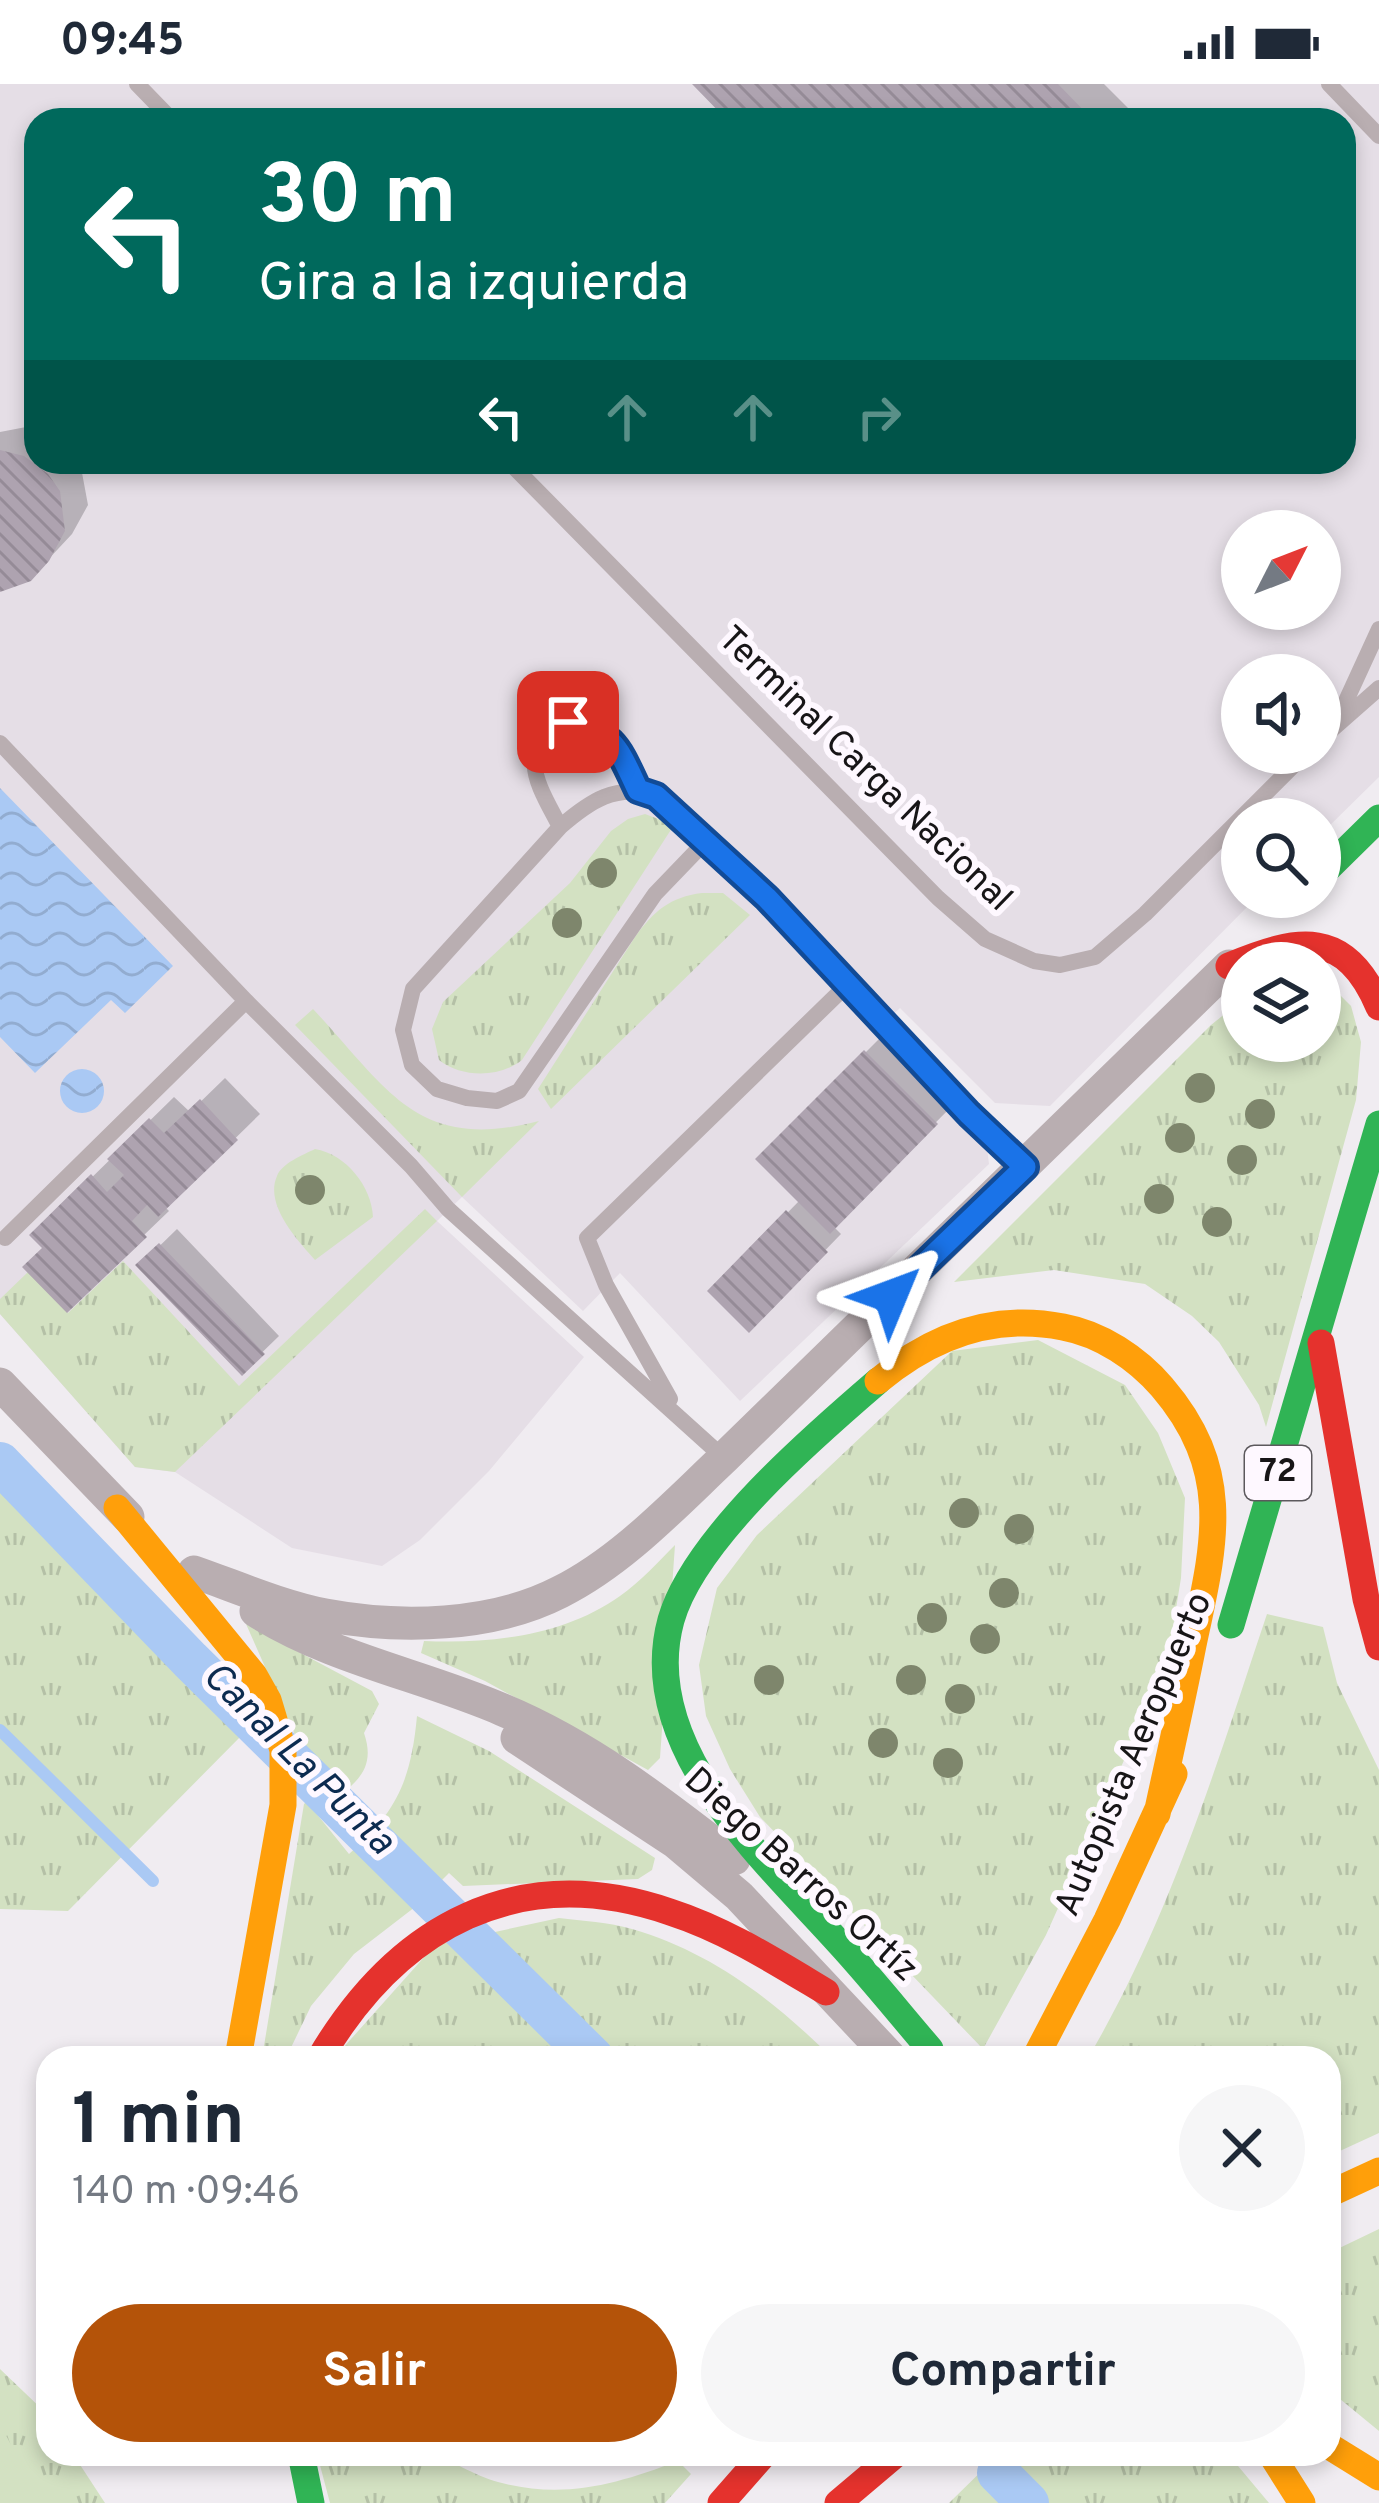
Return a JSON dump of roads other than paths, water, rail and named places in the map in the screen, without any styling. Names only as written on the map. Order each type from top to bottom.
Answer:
[{"type":"highway","points":[[1341,855],[1379,818]]},
{"type":"highway","points":[[1254,942],[1271,925]]},
{"type":"highway","points":[[1341,954],[1355,962],[1379,1007]]},
{"type":"highway","name":"Autopista Aeropuerto","points":[[1041,2046],[1157,1814],[1206,1696],[1241,1595],[1379,1124]]},
{"type":"highway","points":[[927,2046],[742,1836],[706,1785],[675,1717],[666,1660],[680,1593],[698,1561],[870,1385],[928,1344],[988,1323],[1060,1324],[1127,1355],[1153,1376],[1196,1433],[1209,1470],[1215,1528],[1157,1814]]},
{"type":"highway","points":[[1319,1330],[1366,1599],[1379,1647]]},
{"type":"highway","points":[[117,1508],[231,1642],[268,1700],[283,1750],[279,1837],[240,2046]]},
{"type":"highway","points":[[328,2046],[363,1990],[422,1937],[485,1907],[554,1894],[621,1898],[694,1921],[826,1992]]},
{"type":"highway","points":[[1341,2188],[1379,2171]]},
{"type":"highway","points":[[1341,2457],[1379,2477]]},
{"type":"highway","points":[[303,2466],[310,2503]]},
{"type":"highway","points":[[721,2503],[753,2466]]},
{"type":"highway","points":[[838,2503],[882,2466]]},
{"type":"highway","points":[[1282,2466],[1302,2503]]},
{"type":"street","points":[[194,1572],[326,1615],[390,1621],[476,1618],[522,1608],[562,1591],[654,1523],[724,1458],[1221,975]]},
{"type":"street","name":"Diego Barros Ortíz","points":[[0,1384],[117,1508],[194,1572],[265,1616],[334,1649],[504,1710],[632,1779],[734,1859],[926,2046]]},
{"type":"street","name":"Diego Barros Ortíz","points":[[405,1676],[535,1748],[675,1842],[739,1896],[879,2046]]},
{"type":"street","points":[[1287,2466],[1325,2503]]},
{"type":"street","points":[[1341,2466],[1372,2503]]},
{"type":"lane","points":[[137,84],[160,108]]},
{"type":"lane","points":[[1329,84],[1352,108]]},
{"type":"lane","points":[[1356,112],[1379,136]]},
{"type":"lane","name":"Terminal Carga Nacional","points":[[521,474],[938,898],[985,939],[1034,961],[1060,965],[1095,957],[1145,914],[1285,774]]},
{"type":"lane","points":[[1341,712],[1379,629]]},
{"type":"lane","points":[[1341,720],[1379,688]]},
{"type":"lane","points":[[560,827],[533,774],[545,734],[568,722],[598,729],[620,751],[638,790]]},
{"type":"lane","points":[[0,743],[246,1001],[412,1166],[448,1209],[724,1458]]},
{"type":"lane","points":[[705,842],[655,894],[519,1091],[497,1101],[466,1098],[437,1090],[412,1065],[404,1030],[413,989],[560,827],[584,806],[610,793],[638,790],[656,796],[767,898],[969,1114],[1025,1167]]},
{"type":"lane","points":[[677,1413],[632,1325],[606,1286],[587,1238],[848,985]]},
{"type":"lane","points":[[5,1238],[246,1001]]},
{"type":"water","points":[[0,788],[173,966],[125,1013],[111,1000],[35,1073],[0,1037]]},
{"type":"water","points":[[82,1069],[98,1075],[104,1091],[98,1107],[82,1113],[66,1107],[60,1091],[66,1075]]},
{"type":"waterway","name":"Canal La Punta","points":[[0,1463],[190,1660],[581,2046]]},
{"type":"waterway","points":[[0,1730],[153,1881]]},
{"type":"waterway","name":"Canal La Punta","points":[[998,2473],[1028,2503]]}]
